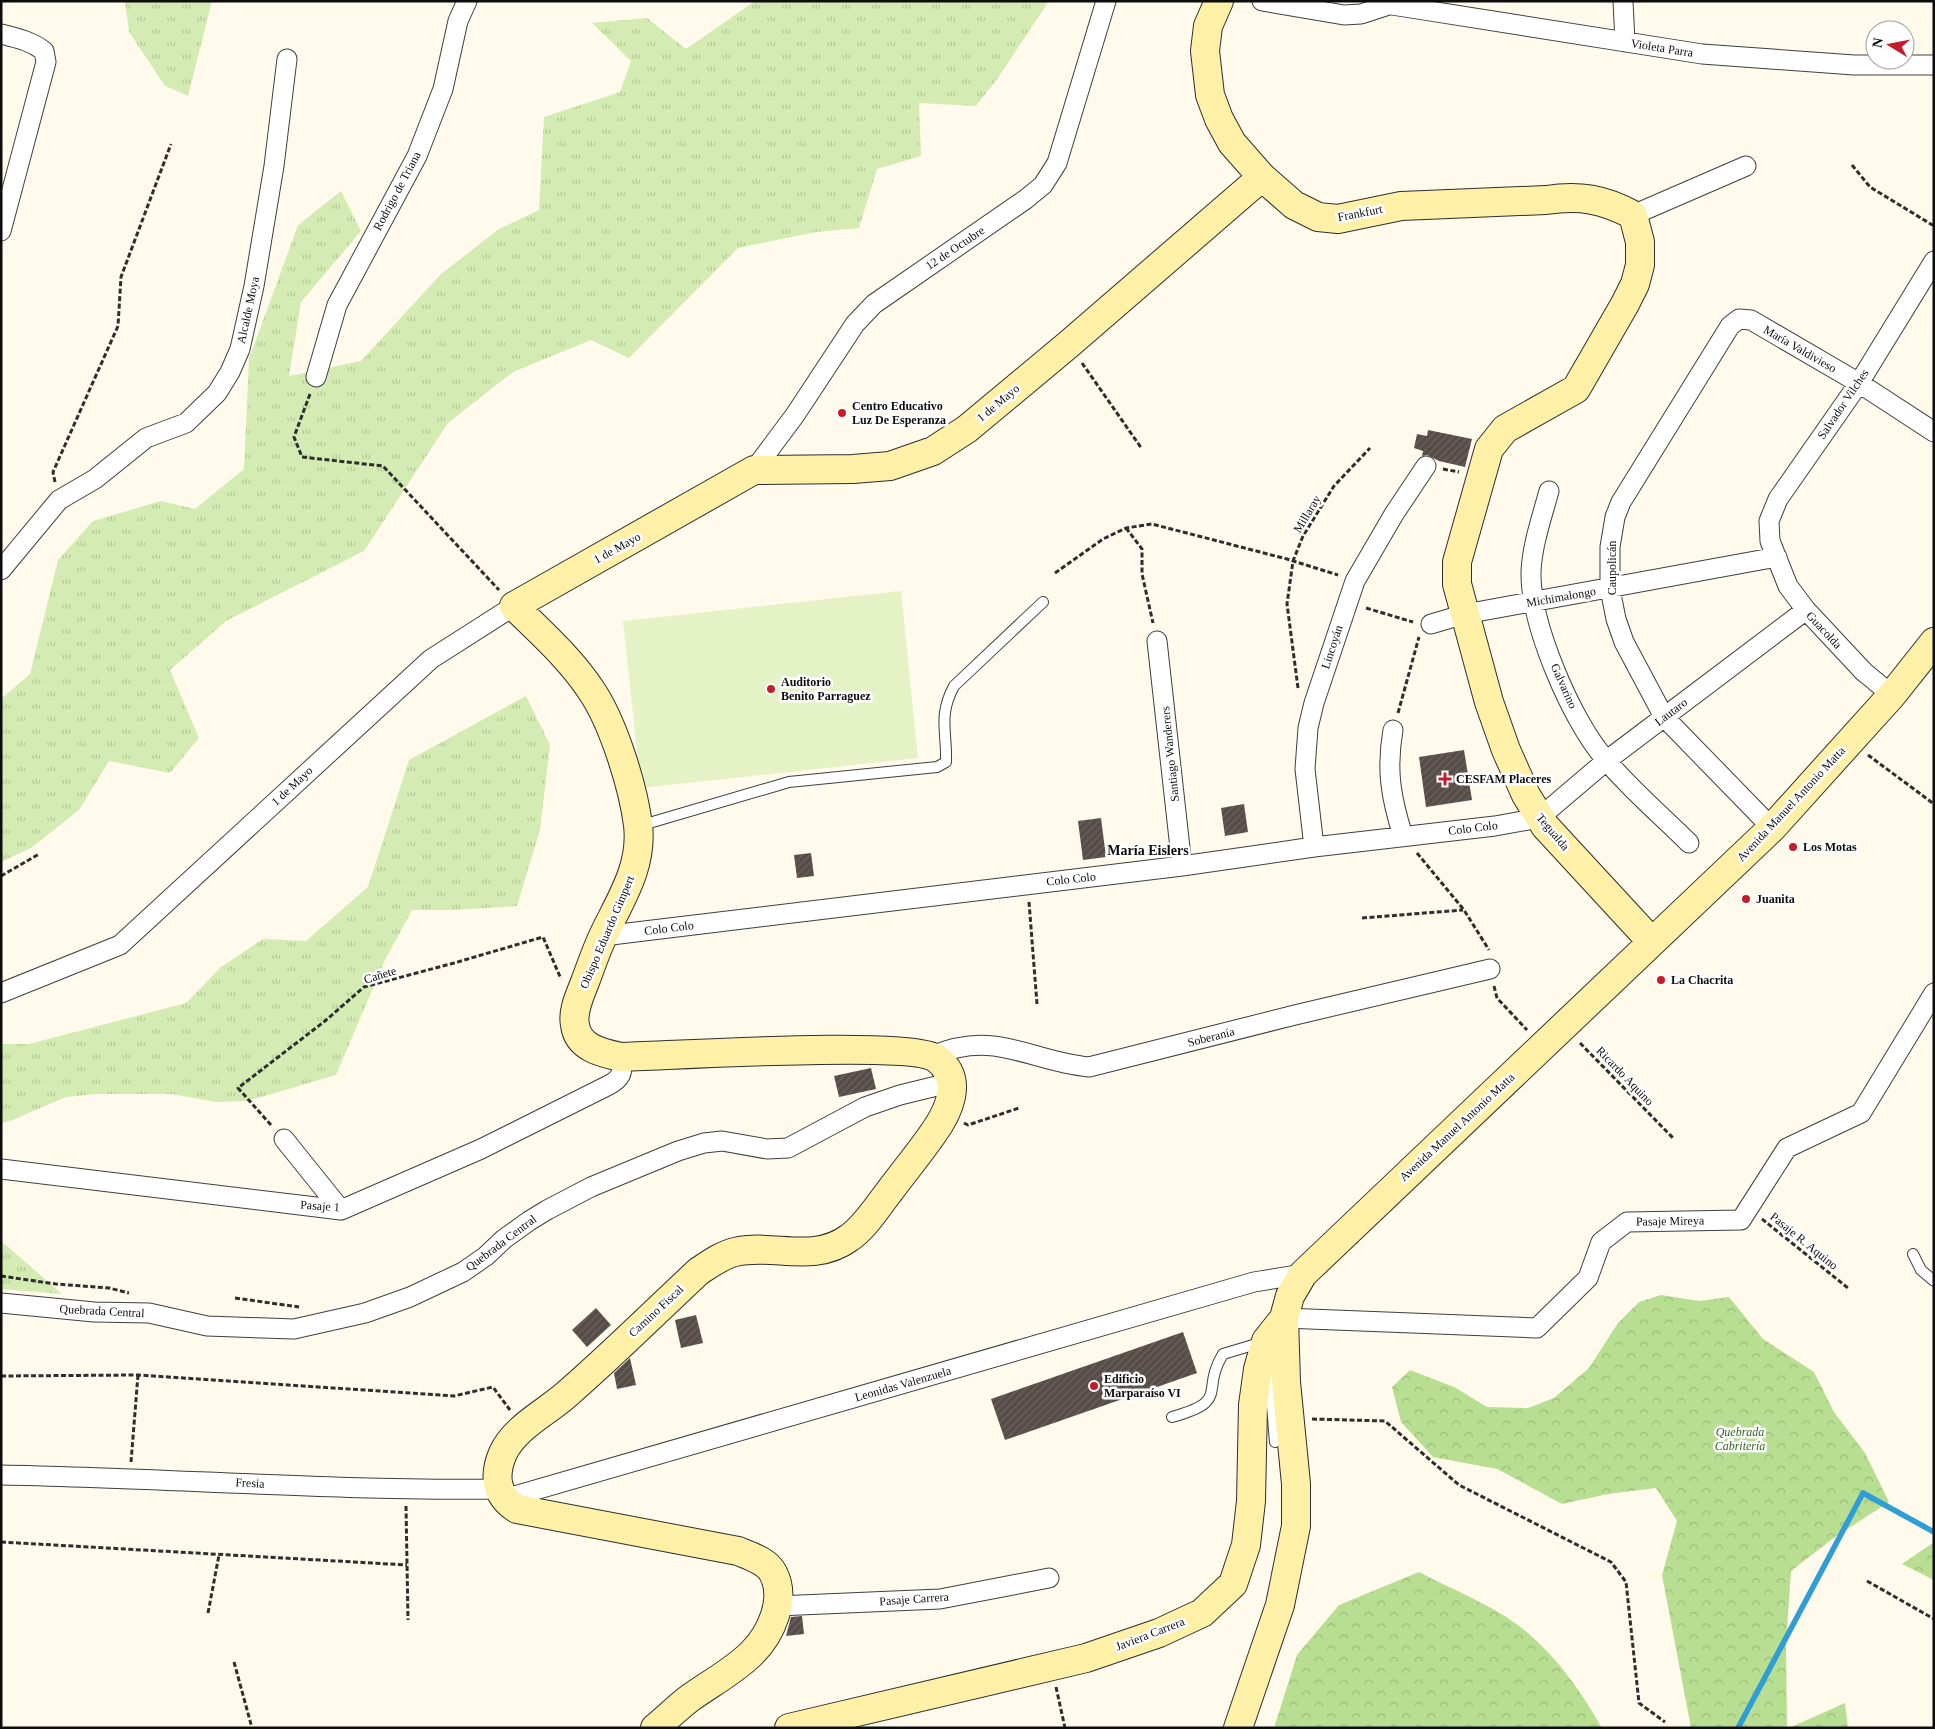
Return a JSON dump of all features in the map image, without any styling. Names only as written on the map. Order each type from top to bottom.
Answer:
[{"type":"street","name":"Rodrigo de Triana","points":[[316,377],[337,305],[417,156],[443,89],[458,21],[467,1]]},
{"type":"street","name":"12 de Octubre","points":[[754,470],[795,415],[855,324],[874,304],[1026,200],[1043,185],[1057,163],[1106,1]]},
{"type":"street","name":"Frankfurt","points":[[1219,1],[1208,26],[1205,51],[1210,95],[1218,120],[1232,143],[1262,177],[1294,205],[1318,217],[1338,219],[1401,206],[1546,200],[1569,197],[1611,202],[1633,214]]},
{"type":"street","points":[[1262,1],[1344,15],[1361,14],[1397,3]]},
{"type":"street","points":[[1623,1],[1625,42]]},
{"type":"street","name":"Violeta Parra","points":[[1397,3],[1702,54],[1854,65],[1934,65]]},
{"type":"street","points":[[1,34],[30,42],[44,51],[44,72],[1,231]]},
{"type":"street","name":"Alcalde Moya","points":[[1,570],[59,500],[94,479],[146,438],[186,423],[217,393],[230,372],[240,349],[254,286],[274,166],[287,59]]},
{"type":"street","points":[[1465,614],[1457,584],[1457,562],[1479,476],[1488,449],[1497,436],[1515,422],[1576,389],[1588,370],[1635,284],[1640,265],[1640,242],[1633,214],[1746,166]]},
{"type":"street","name":"1 de Mayo","points":[[1,993],[120,945],[431,659],[514,606],[754,470],[853,469],[890,466],[933,451],[967,428],[1069,344],[1262,177]]},
{"type":"street","name":"Salvador Vilches","points":[[1776,554],[1769,531],[1771,511],[1858,383],[1934,261]]},
{"type":"street","name":"María Valdivieso","points":[[1740,319],[1751,320],[1858,383],[1934,432]]},
{"type":"street","name":"Caupolicán","points":[[1740,319],[1730,326],[1621,502],[1615,517],[1610,547],[1610,589],[1616,619],[1624,642],[1664,717],[1772,828]]},
{"type":"street","name":"Lincoyán","points":[[1314,847],[1305,769],[1308,728],[1314,703],[1346,602],[1355,581],[1394,514],[1426,466]]},
{"type":"street","name":"Galvarino","points":[[1549,491],[1532,556],[1531,574],[1534,601],[1546,643],[1562,686],[1589,738],[1606,761],[1690,843]]},
{"type":"street","name":"Michimalongo","points":[[1427,624],[1465,614],[1610,589],[1776,554]]},
{"type":"street","name":"Guacolda","points":[[1776,554],[1788,586],[1806,610],[1864,672],[1892,695]]},
{"type":"street","name":"Obispo Eduardo Gimpert","points":[[514,606],[559,651],[591,690],[616,743],[630,789],[638,827],[636,862],[629,886],[603,936],[575,1012],[574,1026],[580,1038],[588,1047],[601,1053],[621,1057]]},
{"type":"street","name":"Lautaro","points":[[1538,818],[1606,761],[1806,610]]},
{"type":"street","name":"Tegualda","points":[[1465,614],[1489,702],[1506,750],[1538,818],[1652,942]]},
{"type":"street","name":"Santiago Wanderers","points":[[1157,641],[1182,866]]},
{"type":"street","name":"Avenida Manuel Antonio Matta","points":[[1238,1728],[1280,1604],[1291,1558],[1297,1512],[1285,1430],[1284,1318],[1290,1296],[1303,1274],[1772,828],[1892,695],[1934,642]]},
{"type":"street","points":[[1392,730],[1388,773],[1395,812],[1403,836]]},
{"type":"street","name":"Colo Colo","points":[[603,936],[1182,866],[1314,847],[1496,826],[1538,818]]},
{"type":"street","name":"Soberanía","points":[[932,1056],[949,1049],[972,1044],[991,1044],[1073,1065],[1089,1067],[1295,1015],[1490,970]]},
{"type":"street","name":"Pasaje Mireya","points":[[1284,1318],[1537,1328],[1588,1278],[1601,1242],[1627,1222],[1741,1220],[1787,1148],[1861,1113],[1934,993]]},
{"type":"street","points":[[621,1057],[891,1050],[932,1056],[943,1065],[953,1082]]},
{"type":"street","name":"Pasaje 1","points":[[1,1169],[341,1210],[481,1149],[619,1080],[622,1074],[621,1057]]},
{"type":"street","name":"Camino Fiscal","points":[[501,1494],[498,1474],[503,1454],[523,1429],[567,1394],[699,1271],[733,1252],[749,1250],[794,1253],[821,1251],[849,1238],[873,1212],[931,1137],[946,1113],[953,1082]]},
{"type":"street","name":"Quebrada Central","points":[[1,1303],[94,1312],[149,1313],[208,1326],[294,1329],[365,1313],[410,1297],[454,1276],[486,1256],[504,1239],[548,1210],[591,1187],[678,1151],[704,1143],[722,1141],[767,1149],[788,1148],[865,1107],[900,1095],[953,1082]]},
{"type":"street","points":[[284,1138],[341,1210]]},
{"type":"street","name":"Leonidas Valenzuela","points":[[501,1494],[1254,1282],[1303,1274]]},
{"type":"street","name":"Javiera Carrera","points":[[789,1728],[1086,1658],[1167,1629],[1202,1613],[1233,1584],[1246,1545],[1251,1501],[1253,1405],[1258,1369],[1266,1341],[1284,1318]]},
{"type":"street","points":[[1251,1458],[1285,1430]]},
{"type":"street","name":"Fresia","points":[[1,1475],[129,1478],[501,1494]]},
{"type":"street","points":[[501,1494],[518,1509],[526,1511],[738,1551],[758,1560],[773,1572],[778,1586],[777,1606],[765,1638],[752,1653],[689,1699],[655,1728]]},
{"type":"street","name":"Pasaje Carrera","points":[[777,1606],[940,1599],[1049,1578]]},
{"type":"lane","points":[[638,827],[789,782],[937,767],[946,762],[943,715],[947,699],[954,686],[1043,602]]},
{"type":"lane","points":[[1913,1254],[1921,1270],[1934,1281]]},
{"type":"lane","points":[[1172,1417],[1194,1411],[1206,1404],[1211,1396],[1218,1361],[1223,1354],[1266,1341],[1285,1430]]},
{"type":"path","points":[[59,500],[53,472],[118,326],[121,277],[170,144]]},
{"type":"path","points":[[1852,165],[1870,187],[1934,226]]},
{"type":"path","points":[[1069,344],[1142,449]]},
{"type":"path","points":[[316,377],[294,437],[302,457],[383,466],[514,606]]},
{"type":"path","name":"Millaray","points":[[1299,694],[1286,604],[1293,561],[1303,536],[1334,486],[1370,448]]},
{"type":"path","points":[[1426,466],[1479,476]]},
{"type":"path","points":[[1055,572],[1103,539],[1126,528],[1152,524],[1293,561],[1355,581]]},
{"type":"path","points":[[1126,528],[1142,549],[1142,574],[1157,641]]},
{"type":"path","points":[[1346,602],[1427,624],[1392,730]]},
{"type":"path","points":[[1850,742],[1934,804]]},
{"type":"path","points":[[1403,836],[1464,910],[1494,958],[1490,970],[1497,998],[1543,1047]]},
{"type":"path","points":[[1,876],[39,854]]},
{"type":"path","points":[[1027,884],[1038,1004]]},
{"type":"path","points":[[1362,918],[1464,910]]},
{"type":"path","name":"Cañete","points":[[284,1138],[238,1088],[325,1021],[364,986],[454,963],[543,937],[575,1012]]},
{"type":"path","name":"Ricardo Aquino","points":[[1564,1026],[1674,1139]]},
{"type":"path","points":[[946,1113],[968,1125],[1019,1108]]},
{"type":"path","name":"Pasaje R. Aquino","points":[[1748,1208],[1848,1288]]},
{"type":"path","points":[[1,1376],[138,1375],[454,1396],[493,1387],[523,1429]]},
{"type":"path","points":[[129,1478],[138,1375]]},
{"type":"path","points":[[1285,1430],[1384,1421],[1459,1484],[1611,1562],[1626,1582],[1639,1703],[1665,1722]]},
{"type":"path","points":[[405,1490],[408,1620]]},
{"type":"path","points":[[1,1542],[407,1565]]},
{"type":"path","points":[[208,1613],[219,1555]]},
{"type":"path","points":[[1867,1581],[1934,1619]]},
{"type":"path","points":[[234,1662],[252,1728]]},
{"type":"path","points":[[1052,1667],[1065,1728]]},
{"type":"green space","points":[[125,1],[212,1],[188,96],[165,86],[129,32]]},
{"type":"green space","points":[[755,1],[1049,1],[998,78],[976,106],[919,103],[921,156],[877,169],[859,228],[816,232],[738,248],[629,358],[591,340],[513,372],[448,423],[364,551],[226,621],[170,670],[199,738],[170,773],[109,761],[79,810],[31,848],[1,862],[1,699],[30,674],[58,560],[93,521],[161,501],[195,509],[244,469],[249,359],[298,225],[341,191],[361,231],[301,302],[289,376],[361,361],[441,274],[499,229],[539,210],[544,117],[620,92],[631,61],[592,23],[647,18],[686,49]]},
{"type":"green space","name":"Auditorio Benito Parraguez","points":[[901,591],[918,758],[641,788],[623,621]]},
{"type":"green space","points":[[526,696],[550,745],[540,830],[517,906],[454,910],[412,910],[385,960],[336,1075],[247,1101],[216,1102],[172,1094],[95,1094],[66,1097],[1,1123],[1,1044],[29,1044],[186,1003],[221,967],[263,939],[306,941],[368,887],[409,760]]},
{"type":"green space","points":[[1,1243],[6,1245],[62,1294],[1,1289]]},
{"type":"green space","name":"Quebrada Cabritería","points":[[1661,1295],[1699,1301],[1729,1297],[1763,1339],[1814,1372],[1834,1412],[1865,1453],[1889,1502],[1835,1537],[1791,1571],[1786,1645],[1787,1728],[1691,1728],[1662,1575],[1677,1521],[1656,1488],[1608,1494],[1562,1504],[1497,1469],[1433,1457],[1401,1422],[1392,1387],[1410,1370],[1454,1387],[1487,1407],[1528,1408],[1554,1398],[1589,1368],[1618,1323],[1639,1302]]},
{"type":"green space","points":[[1934,1542],[1934,1580],[1902,1564]]},
{"type":"green space","points":[[1419,1572],[1499,1612],[1523,1629],[1547,1651],[1567,1675],[1602,1728],[1274,1728],[1297,1655],[1339,1605]]},
{"type":"green space","points":[[1845,1703],[1848,1728],[1789,1728]]},
{"type":"building","points":[[1428,430],[1472,439],[1465,467],[1439,461],[1427,455],[1422,456],[1423,451],[1414,448],[1417,434],[1427,436]]},
{"type":"building","name":"CESFAM Placeres","points":[[1464,750],[1472,800],[1426,807],[1419,757]]},
{"type":"building","points":[[1244,804],[1248,832],[1225,836],[1221,808]]},
{"type":"building","points":[[1101,818],[1106,857],[1083,860],[1078,821]]},
{"type":"building","points":[[811,853],[814,876],[797,878],[794,855]]},
{"type":"building","points":[[871,1068],[876,1089],[839,1097],[834,1076]]},
{"type":"building","points":[[596,1308],[611,1325],[587,1347],[572,1330]]},
{"type":"building","points":[[696,1315],[703,1343],[681,1348],[675,1320]]},
{"type":"building","name":"Edificio Marparaíso VI","points":[[1183,1332],[1197,1373],[1005,1440],[991,1399]]},
{"type":"building","points":[[630,1358],[636,1385],[617,1389],[614,1373]]},
{"type":"building","points":[[802,1616],[804,1634],[786,1636],[791,1617]]},
{"type":"waterway","name":"Quebrada Cabritería","points":[[1738,1728],[1863,1493],[1934,1532]]},
{"type":"place","name":"Centro Educativo Luz De Esperanza","points":[[842,413]]},
{"type":"place","name":"Auditorio Benito Parraguez","points":[[771,689]]},
{"type":"place","name":"CESFAM Placeres","points":[[1445,779]]},
{"type":"place","name":"Los Motas","points":[[1793,847]]},
{"type":"place","name":"Juanita","points":[[1746,899]]},
{"type":"place","name":"La Chacrita","points":[[1661,980]]},
{"type":"place","name":"Edificio Marparaíso VI","points":[[1094,1386]]},
{"type":"district","name":"María Eislers","points":[[1148,850]]}]
